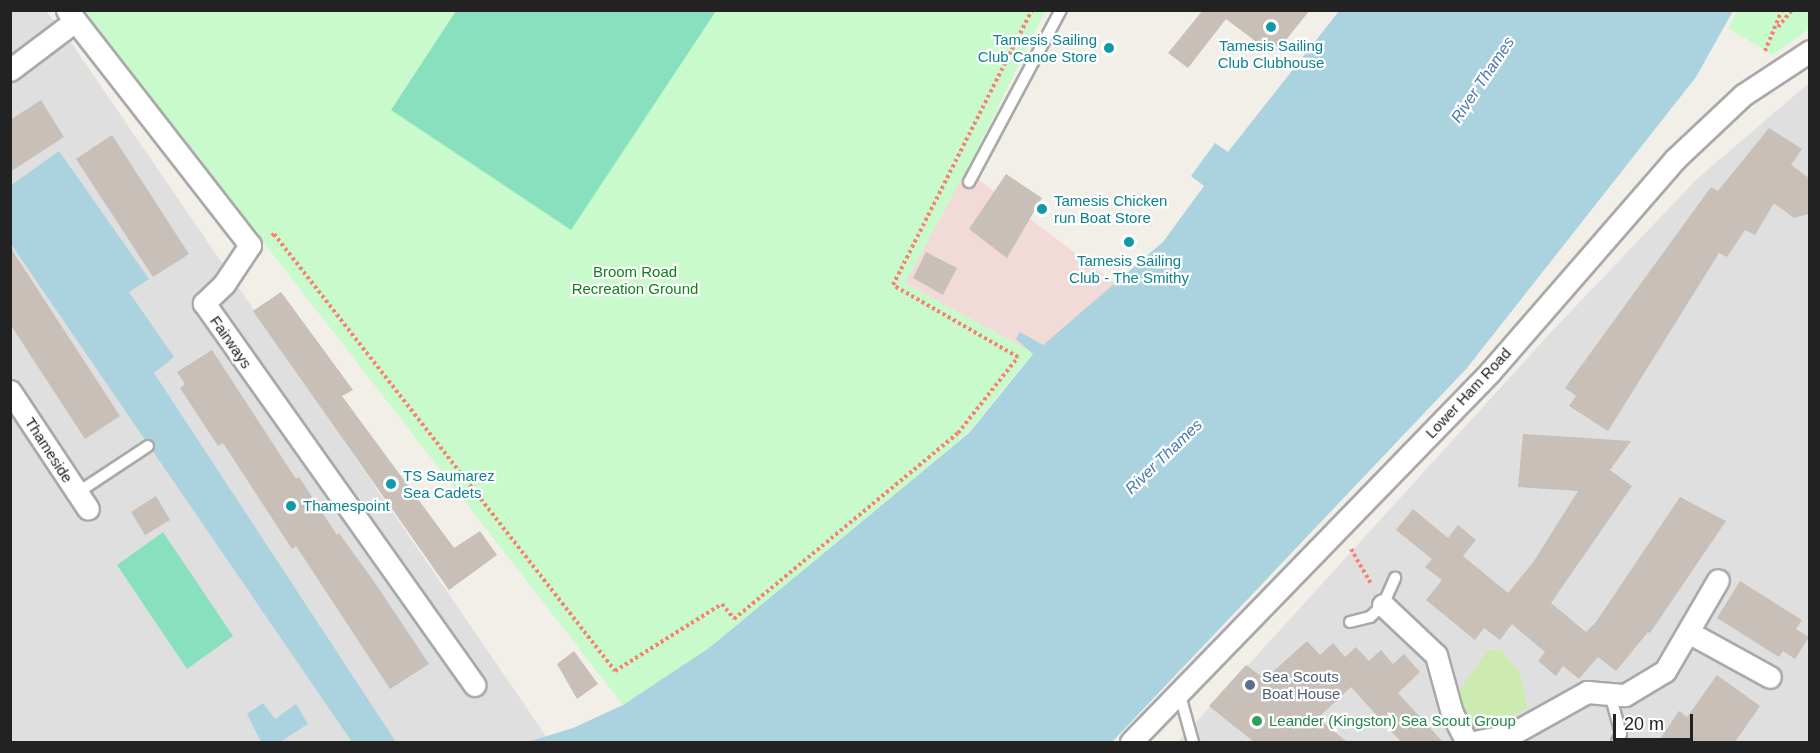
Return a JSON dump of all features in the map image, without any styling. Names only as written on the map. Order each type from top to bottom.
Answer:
[{"type":"street","points":[[10,70],[71,16]]},
{"type":"street","name":"Fairways","points":[[71,16],[250,244],[224,284],[204,303],[474,686]]},
{"type":"street","name":"Lower Ham Road","points":[[1131,742],[1490,372],[1674,160],[1743,95],[1809,51]]},
{"type":"street","name":"Thameside","points":[[10,391],[83,501]]},
{"type":"street","points":[[1474,742],[1510,735],[1587,692],[1625,694],[1665,671],[1690,633],[1718,580]]},
{"type":"street","points":[[1383,605],[1436,655],[1452,713],[1467,742]]},
{"type":"street","points":[[1690,633],[1770,677]]},
{"type":"lane","points":[[969,182],[1060,10]]},
{"type":"lane","points":[[83,501],[148,446]]},
{"type":"lane","points":[[1350,622],[1370,617],[1383,605],[1395,578]]},
{"type":"lane","points":[[1179,692],[1193,742]]},
{"type":"lane","points":[[1610,694],[1621,734],[1617,742]]},
{"type":"path","points":[[268,239],[274,234],[615,671],[722,604],[734,619],[958,434],[1018,357],[893,285],[1032,10]]},
{"type":"path","points":[[1782,10],[1775,29],[1792,10]]},
{"type":"path","points":[[1347,547],[1362,562],[1383,605]]},
{"type":"shaded area","points":[[10,11],[46,11],[70,41],[546,736],[527,742],[11,742]]},
{"type":"shaded area","points":[[1809,83],[1809,742],[1178,742],[1553,330],[1698,178]]},
{"type":"shaded area","points":[[966,170],[1116,284],[1033,353],[904,283]]},
{"type":"green space","name":"Broom Road Recreation Ground","points":[[84,11],[1045,11],[975,154],[905,283],[1033,353],[966,435],[709,648],[623,705]]},
{"type":"green space","points":[[456,11],[716,11],[571,230],[391,110]]},
{"type":"green space","points":[[1737,11],[1809,11],[1809,29],[1773,55],[1728,28]]},
{"type":"green space","points":[[163,532],[233,636],[187,669],[117,565]]},
{"type":"green space","points":[[1489,649],[1503,651],[1520,673],[1528,707],[1496,727],[1482,729],[1470,724],[1458,692]]},
{"type":"water","name":"River Thames","points":[[1339,11],[1733,11],[1696,77],[1467,368],[1112,742],[527,742],[573,728],[623,705],[709,648],[969,433],[1033,354],[1016,339],[1020,332],[1043,345],[1163,242],[1204,186],[1191,176],[1215,143],[1228,152]]},
{"type":"water","points":[[59,151],[149,279],[129,292],[174,357],[154,373],[396,742],[352,742],[11,244],[10,186]]},
{"type":"water","points":[[263,703],[275,719],[296,704],[308,724],[280,742],[261,742],[247,714]]},
{"type":"building","points":[[1203,10],[1310,10],[1277,51],[1271,45],[1267,50],[1226,19],[1188,68],[1168,53]]},
{"type":"building","points":[[41,100],[64,137],[10,172],[10,120]]},
{"type":"building","points":[[1769,128],[1802,149],[1791,165],[1809,178],[1809,214],[1794,218],[1774,203],[1755,235],[1745,230],[1727,257],[1719,253],[1608,431],[1569,406],[1576,396],[1565,388],[1711,187],[1718,191]]},
{"type":"building","points":[[112,135],[189,254],[153,277],[76,159]]},
{"type":"building","points":[[1006,174],[1042,198],[1007,258],[969,229]]},
{"type":"building","points":[[10,247],[120,416],[85,439],[10,324]]},
{"type":"building","points":[[926,252],[957,268],[943,295],[913,278]]},
{"type":"building","name":"TS Saumarez Sea Cadets","points":[[281,292],[353,390],[342,396],[454,548],[480,531],[497,555],[449,590],[253,311]]},
{"type":"building","name":"Thamespoint","points":[[212,350],[296,479],[299,477],[337,535],[339,533],[373,580],[429,664],[390,689],[296,546],[292,549],[223,443],[218,446],[180,388],[185,384],[177,372]]},
{"type":"building","points":[[1523,434],[1631,441],[1610,470],[1632,486],[1551,603],[1586,632],[1596,622],[1680,497],[1726,521],[1650,633],[1648,632],[1616,671],[1598,657],[1579,679],[1563,666],[1556,676],[1538,661],[1545,652],[1512,624],[1500,640],[1484,628],[1475,640],[1426,600],[1442,580],[1425,567],[1432,559],[1396,530],[1413,509],[1448,538],[1458,525],[1476,540],[1463,556],[1508,593],[1534,561],[1578,491],[1518,487]]},
{"type":"building","points":[[156,496],[170,520],[145,535],[131,512]]},
{"type":"building","points":[[1740,581],[1802,620],[1796,629],[1809,637],[1795,659],[1783,651],[1779,657],[1717,618]]},
{"type":"building","points":[[1307,641],[1320,655],[1333,643],[1345,657],[1356,647],[1369,661],[1381,650],[1393,664],[1404,654],[1420,672],[1398,693],[1443,742],[1401,742],[1351,687],[1318,718],[1347,742],[1254,742],[1209,706],[1246,665],[1265,679]]},
{"type":"building","points":[[574,651],[598,684],[577,699],[557,664]]},
{"type":"building","points":[[1717,675],[1760,706],[1735,742],[1658,742],[1679,711],[1687,717]]},
{"type":"place","name":"Tamesis Sailing Club Clubhouse","points":[[1271,27]]},
{"type":"place","name":"Tamesis Sailing Club Canoe Store","points":[[1109,48]]},
{"type":"place","name":"Tamesis Chicken run Boat Store","points":[[1042,209]]},
{"type":"place","name":"Tamesis Sailing Club - The Smithy","points":[[1129,242]]},
{"type":"place","name":"TS Saumarez Sea Cadets","points":[[391,484]]},
{"type":"place","name":"Thamespoint","points":[[291,506]]},
{"type":"place","name":"Sea Scouts Boat House","points":[[1250,685]]},
{"type":"place","name":"Leander (Kingston) Sea Scout Group","points":[[1257,721]]}]
